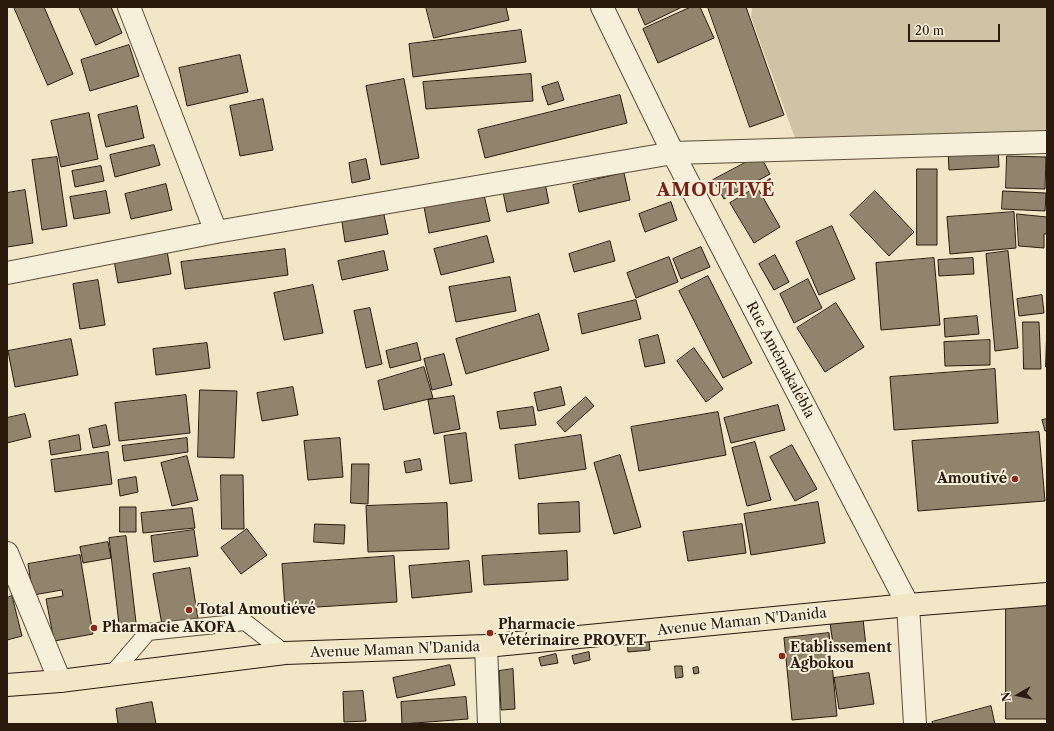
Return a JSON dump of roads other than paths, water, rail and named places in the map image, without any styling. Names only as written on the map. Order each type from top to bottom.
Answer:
[{"type":"highway","name":"Avenue Maman N'Danida","points":[[7,685],[60,681],[285,653],[486,646],[908,605],[1047,594]]},
{"type":"street","points":[[129,7],[216,232]]},
{"type":"street","name":"Rue Amémakalébla","points":[[602,7],[673,154],[908,605],[915,724]]},
{"type":"street","points":[[7,273],[216,232],[673,154],[1047,142]]},
{"type":"street","points":[[7,553],[60,681]]},
{"type":"street","points":[[486,646],[489,724]]},
{"type":"lane","points":[[112,674],[148,632],[245,622],[285,653]]},
{"type":"place","name":"Amoutivé","points":[[1015,479]]},
{"type":"place","name":"Total Amoutiévé","points":[[189,610]]},
{"type":"place","name":"Pharmacie AKOFA","points":[[94,628]]},
{"type":"place","name":"Pharmacie Vétérinaire PROVET","points":[[490,633]]},
{"type":"place","name":"Etablissement Agbokou","points":[[782,656]]},
{"type":"district","name":"AMOUTIVÉ","points":[[716,191]]}]
